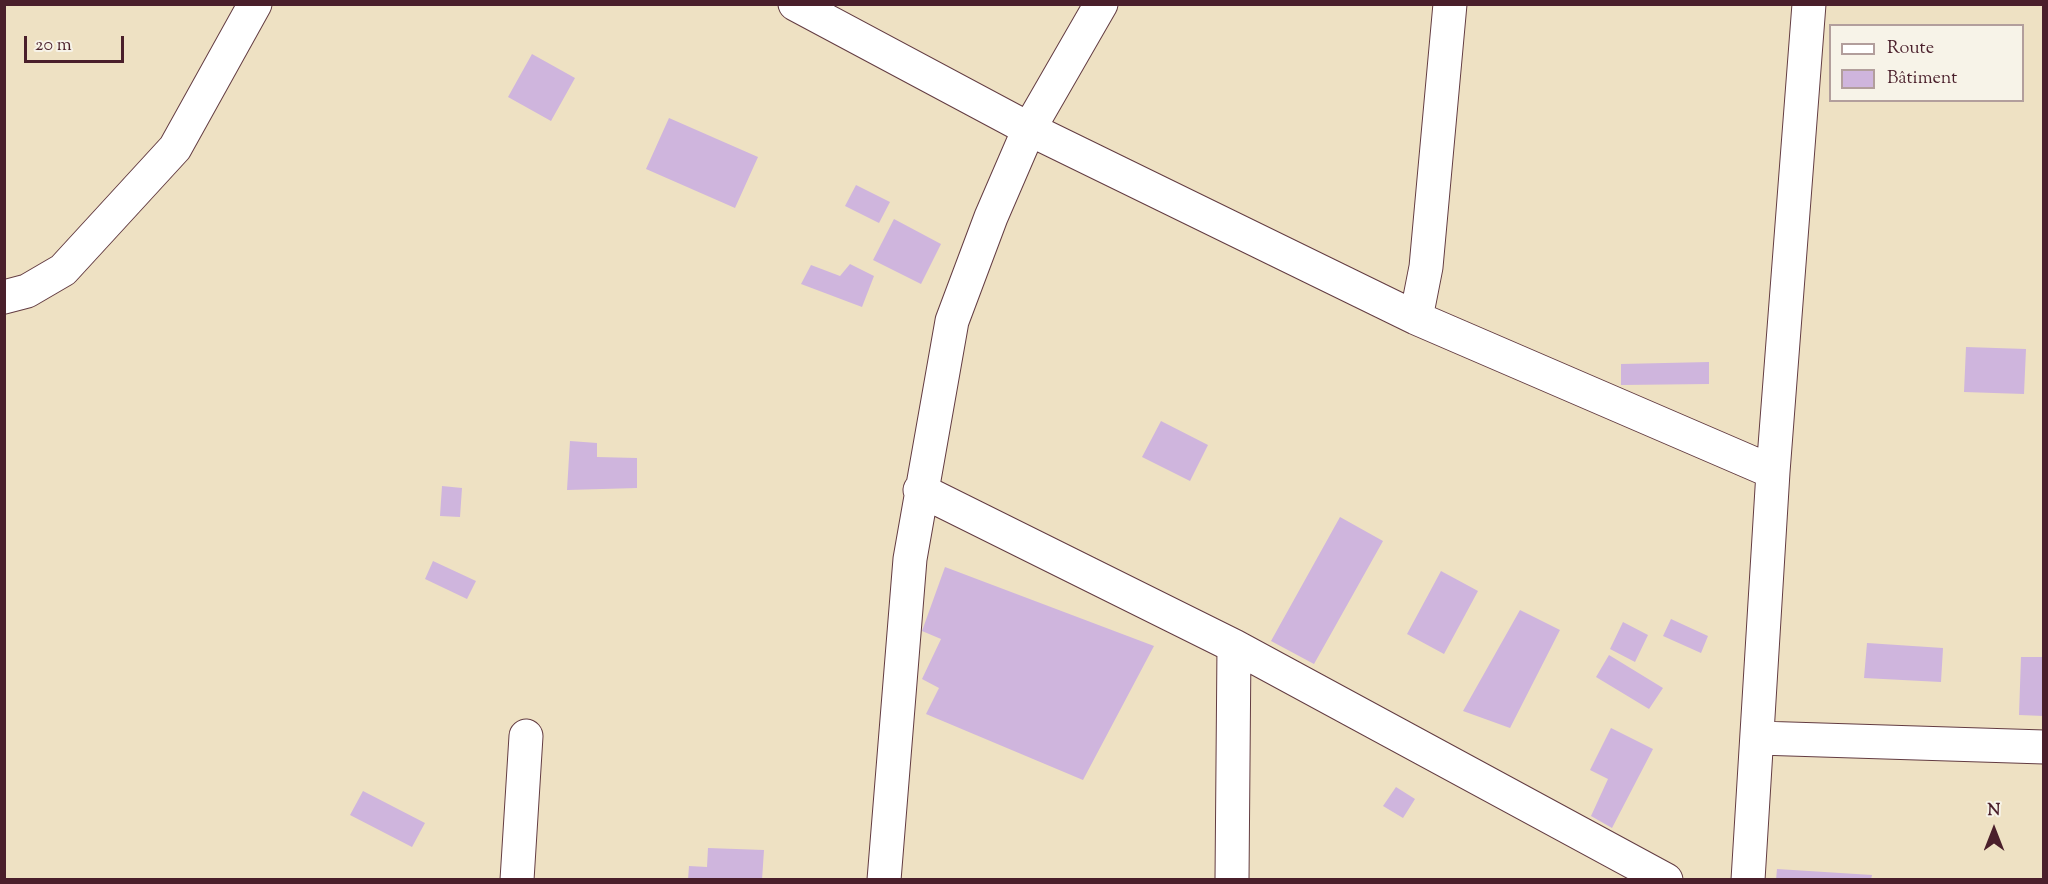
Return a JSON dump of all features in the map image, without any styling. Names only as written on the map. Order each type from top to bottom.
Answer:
[{"type":"street","points":[[4,297],[27,291],[63,270],[175,148],[255,4]]},
{"type":"street","points":[[795,4],[1029,129],[1416,318],[1773,472]]},
{"type":"street","points":[[884,879],[900,659],[910,559],[920,490],[952,321],[991,217],[1029,129],[1101,4]]},
{"type":"street","points":[[1416,318],[1426,267],[1450,4]]},
{"type":"street","points":[[1748,879],[1758,738],[1757,699],[1809,4]]},
{"type":"street","points":[[920,490],[1234,645],[1666,879]]},
{"type":"street","points":[[1232,879],[1234,645]]},
{"type":"street","points":[[517,879],[526,736]]},
{"type":"street","points":[[1758,738],[2043,747]]},
{"type":"building","points":[[532,54],[575,78],[551,121],[508,97]]},
{"type":"building","points":[[669,118],[758,157],[735,208],[646,169]]},
{"type":"building","points":[[856,185],[890,202],[879,223],[845,206]]},
{"type":"building","points":[[894,219],[941,244],[921,284],[873,260]]},
{"type":"building","points":[[850,264],[874,276],[862,307],[801,284],[811,265],[840,276]]},
{"type":"building","points":[[1966,347],[2026,349],[2024,394],[1964,392]]},
{"type":"building","points":[[1709,362],[1709,384],[1621,385],[1621,364]]},
{"type":"building","points":[[1161,421],[1208,445],[1190,481],[1142,457]]},
{"type":"building","points":[[570,441],[597,443],[597,457],[637,458],[637,488],[567,490]]},
{"type":"building","points":[[442,486],[462,488],[460,517],[440,516]]},
{"type":"building","points":[[1340,517],[1383,541],[1314,664],[1271,641]]},
{"type":"building","points":[[433,561],[476,581],[467,599],[425,579]]},
{"type":"building","points":[[945,567],[1154,646],[1083,780],[926,714],[939,688],[922,679],[941,639],[922,631]]},
{"type":"building","points":[[1441,571],[1478,591],[1444,654],[1407,634]]},
{"type":"building","points":[[1520,610],[1560,630],[1510,728],[1463,711]]},
{"type":"building","points":[[1671,619],[1708,636],[1701,653],[1663,636]]},
{"type":"building","points":[[1623,622],[1648,635],[1635,662],[1610,649]]},
{"type":"building","points":[[1867,643],[1943,648],[1941,682],[1864,678]]},
{"type":"building","points":[[1609,655],[1663,688],[1649,709],[1596,677]]},
{"type":"building","points":[[2021,657],[2044,657],[2044,716],[2019,715]]},
{"type":"building","points":[[1611,728],[1653,749],[1612,828],[1591,816],[1608,779],[1590,770]]},
{"type":"building","points":[[1396,787],[1415,799],[1403,818],[1383,806]]},
{"type":"building","points":[[363,791],[425,823],[412,847],[350,815]]},
{"type":"building","points":[[708,848],[764,850],[762,880],[688,880],[689,866],[707,867]]},
{"type":"building","points":[[1777,869],[1872,875],[1871,880],[1776,880]]}]
